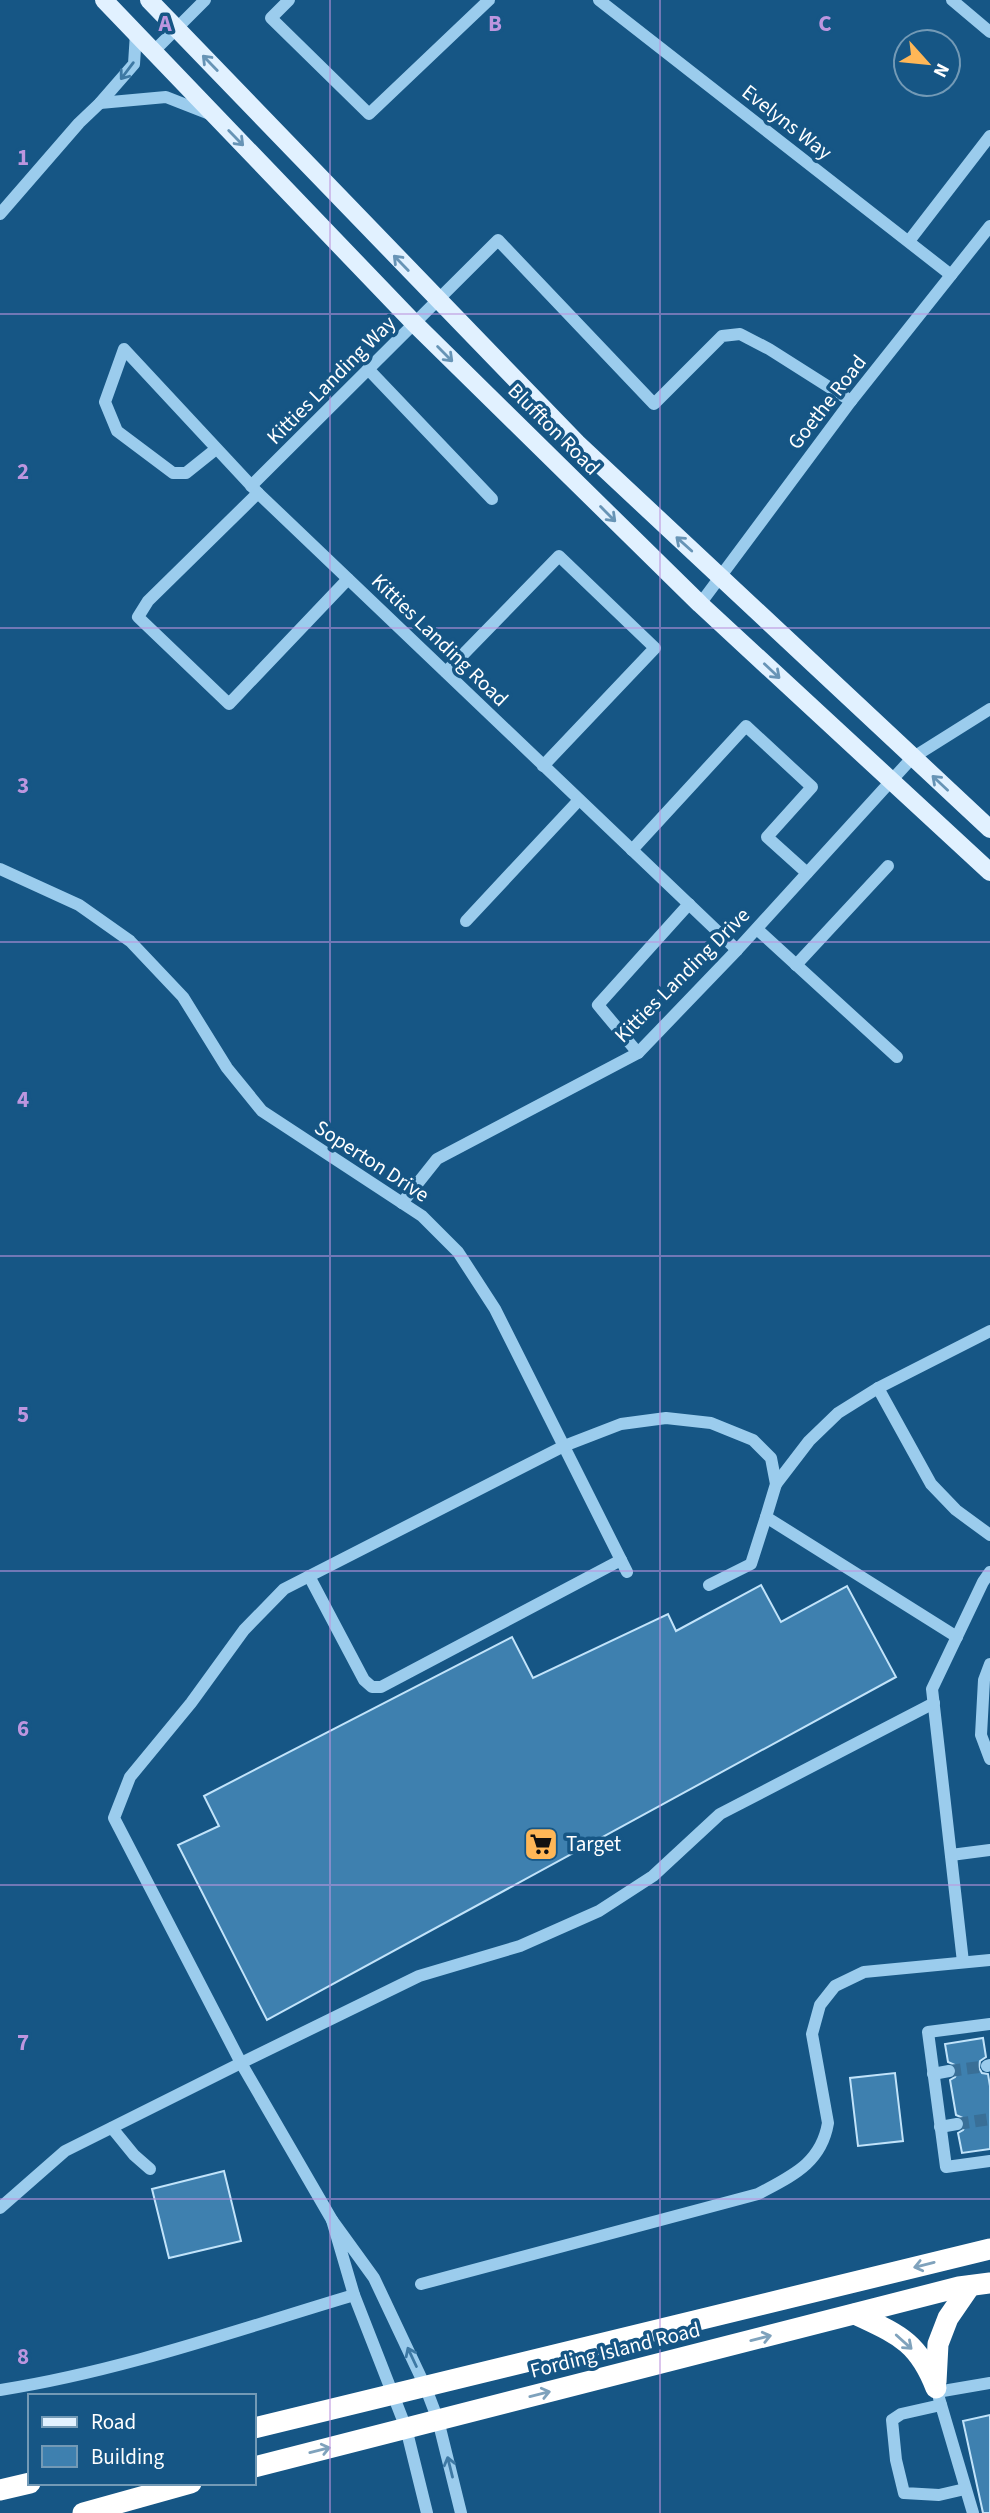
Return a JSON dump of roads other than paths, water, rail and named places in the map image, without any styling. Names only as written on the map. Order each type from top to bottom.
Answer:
[{"type":"highway","name":"Fording Island Road","points":[[256,2428],[987,2247]]},
{"type":"highway","name":"Fording Island Road","points":[[256,2466],[855,2314],[980,2285]]},
{"type":"highway","points":[[938,2395],[938,2344],[948,2318],[980,2285]]},
{"type":"highway","points":[[855,2314],[900,2336],[926,2363],[938,2395]]},
{"type":"highway","points":[[0,2490],[28,2483]]},
{"type":"highway","points":[[83,2513],[184,2485]]},
{"type":"main road","name":"Bluffton Road","points":[[104,0],[414,323],[700,604],[990,872]]},
{"type":"main road","name":"Bluffton Road","points":[[149,0],[577,443],[990,829]]},
{"type":"street","points":[[154,51],[205,0]]},
{"type":"street","points":[[289,0],[271,18],[369,114],[489,0]]},
{"type":"street","name":"Evelyns Way","points":[[599,0],[951,275]]},
{"type":"street","points":[[952,0],[990,32]]},
{"type":"street","points":[[0,214],[134,64],[136,33]]},
{"type":"street","points":[[100,103],[166,97],[216,117]]},
{"type":"street","points":[[909,241],[990,136]]},
{"type":"street","name":"Goethe Road","points":[[700,604],[851,401],[990,226]]},
{"type":"street","name":"Kitties Landing Way","points":[[348,579],[229,704],[138,617],[148,601],[368,369],[498,240],[654,404],[722,336],[740,334],[769,349],[851,401]]},
{"type":"street","name":"Kitties Landing Road","points":[[216,449],[186,474],[173,473],[117,430],[104,402],[124,349],[255,489],[737,950]]},
{"type":"street","points":[[368,369],[492,499]]},
{"type":"street","points":[[446,672],[559,556],[646,639],[655,648],[543,766]]},
{"type":"street","name":"Kitties Landing Drive","points":[[402,1203],[437,1159],[638,1053],[757,929],[912,758],[990,709]]},
{"type":"street","points":[[632,850],[746,726],[812,787],[767,836],[807,873]]},
{"type":"street","points":[[466,921],[579,800]]},
{"type":"street","points":[[796,965],[888,866]]},
{"type":"street","name":"Soperton Drive","points":[[0,869],[79,905],[130,941],[183,998],[227,1068],[262,1111],[422,1216],[458,1252],[495,1309],[624,1566],[381,1687],[372,1686],[364,1680],[309,1576]]},
{"type":"street","points":[[638,1053],[598,1005],[689,904]]},
{"type":"street","points":[[757,929],[897,1057]]},
{"type":"street","points":[[709,1585],[751,1564],[776,1484],[809,1441],[838,1413],[878,1388],[990,1331]]},
{"type":"street","points":[[878,1388],[932,1484],[956,1510],[990,1535]]},
{"type":"street","points":[[461,2513],[438,2420],[425,2386],[374,2278],[332,2220],[241,2063],[114,1818],[130,1777],[191,1703],[244,1630],[284,1589],[564,1446],[621,1424],[666,1418],[711,1423],[753,1440],[771,1458],[776,1484]]},
{"type":"street","points":[[766,1517],[957,1637]]},
{"type":"street","points":[[963,1962],[932,1689],[990,1572]]},
{"type":"street","points":[[990,1664],[984,1680],[981,1735],[990,1758]]},
{"type":"street","points":[[0,2208],[65,2151],[241,2063],[419,1976],[520,1946],[599,1911],[653,1876],[720,1814],[934,1703]]},
{"type":"street","points":[[951,1856],[990,1850]]},
{"type":"street","points":[[421,2284],[758,2193],[793,2175],[817,2155],[826,2137],[828,2123],[812,2034],[820,2005],[835,1986],[864,1972],[990,1960]]},
{"type":"street","points":[[990,2024],[928,2032],[946,2167],[990,2161]]},
{"type":"street","points":[[933,2074],[949,2071]]},
{"type":"street","points":[[940,2127],[957,2124]]},
{"type":"street","points":[[112,2127],[134,2155],[150,2169]]},
{"type":"street","points":[[332,2220],[354,2295],[406,2428],[428,2513]]},
{"type":"street","points":[[0,2390],[50,2382],[184,2347],[354,2295]]},
{"type":"street","points":[[965,2488],[939,2496],[904,2493],[896,2460],[892,2420],[938,2395],[990,2383]]},
{"type":"street","points":[[938,2395],[973,2513]]},
{"type":"tunnel","points":[[949,2071],[987,2066]]},
{"type":"tunnel","points":[[957,2124],[990,2119]]},
{"type":"place","name":"Target","points":[[541,1844]]}]
